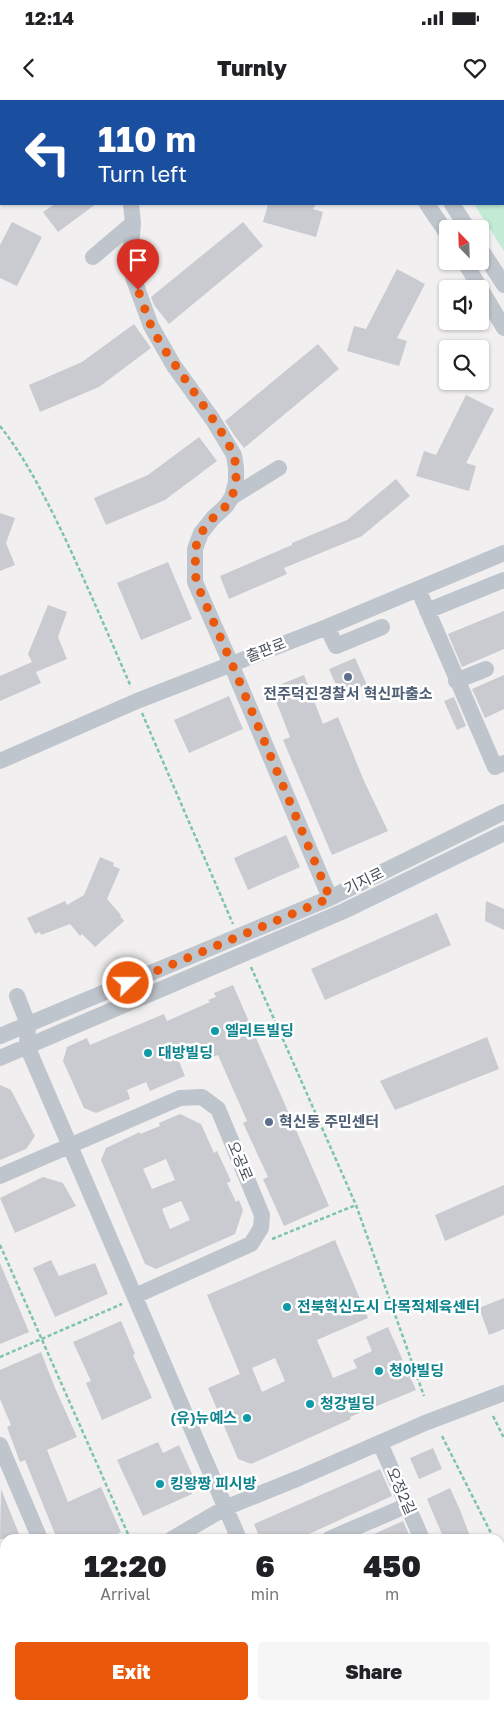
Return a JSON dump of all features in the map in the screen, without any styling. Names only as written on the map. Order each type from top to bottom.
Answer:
[{"type":"street","points":[[131,205],[133,223],[130,259],[133,277],[151,326],[170,360],[217,426],[234,454],[236,482],[232,497],[201,533],[195,549],[196,582],[330,898]]},
{"type":"street","points":[[428,205],[439,222]]},
{"type":"street","points":[[453,205],[462,220]]},
{"type":"street","points":[[92,257],[133,223]]},
{"type":"street","points":[[489,262],[504,285]]},
{"type":"street","points":[[469,270],[504,328]]},
{"type":"street","points":[[232,497],[279,468]]},
{"type":"street","name":"출판로","points":[[0,761],[137,701],[327,626],[504,553]]},
{"type":"street","points":[[427,611],[504,580]]},
{"type":"street","points":[[418,589],[456,681],[495,767],[504,763]]},
{"type":"street","points":[[327,626],[336,646],[382,627]]},
{"type":"street","points":[[456,681],[486,669]]},
{"type":"street","name":"기지로","points":[[0,1036],[330,898],[504,812]]},
{"type":"street","name":"기지로","points":[[0,1058],[344,911],[504,833]]},
{"type":"street","points":[[17,996],[28,1024],[27,1046],[71,1145],[129,1300],[237,1534]]},
{"type":"street","name":"오공로","points":[[0,1176],[180,1098],[202,1097],[218,1110],[262,1215],[261,1228],[252,1244],[129,1300]]},
{"type":"street","points":[[181,1534],[225,1508],[425,1423],[504,1393]]},
{"type":"street","name":"오정2길","points":[[380,1443],[420,1534]]},
{"type":"street","points":[[0,1444],[38,1534]]},
{"type":"street","points":[[341,1534],[408,1505]]},
{"type":"path","points":[[0,426],[28,466],[83,577],[234,924]]},
{"type":"path","points":[[251,965],[356,1205],[424,1396]]},
{"type":"path","points":[[271,1240],[356,1205]]},
{"type":"path","points":[[0,1245],[128,1534]]},
{"type":"path","points":[[0,1357],[129,1300]]},
{"type":"path","points":[[493,1416],[504,1438]]},
{"type":"path","points":[[442,1436],[491,1534]]},
{"type":"green space","points":[[475,205],[504,205],[504,251],[489,227],[489,220],[484,220]]},
{"type":"building","points":[[54,205],[95,205],[58,232],[43,212]]},
{"type":"building","points":[[268,205],[315,205],[313,209],[323,212],[316,237],[263,222]]},
{"type":"building","points":[[12,222],[42,237],[17,286],[0,278],[0,245]]},
{"type":"building","points":[[243,222],[263,246],[169,324],[154,305],[151,297]]},
{"type":"building","points":[[397,269],[425,284],[397,338],[407,341],[399,366],[347,351],[354,326],[366,329]]},
{"type":"building","points":[[134,324],[151,348],[99,387],[40,412],[29,385],[82,362]]},
{"type":"building","points":[[318,344],[339,369],[244,448],[225,421]]},
{"type":"building","points":[[466,395],[494,409],[466,463],[476,466],[469,491],[416,476],[424,451],[436,455]]},
{"type":"building","points":[[199,437],[217,461],[165,500],[106,525],[94,498],[148,475]]},
{"type":"building","points":[[396,479],[410,496],[362,536],[284,568],[287,574],[229,599],[220,576],[347,520]]},
{"type":"building","points":[[0,513],[15,518],[6,543],[15,565],[0,571]]},
{"type":"building","points":[[168,562],[192,619],[141,640],[117,583]]},
{"type":"building","points":[[48,605],[67,612],[58,637],[67,659],[36,672],[41,683],[0,701],[0,676],[32,662],[28,654]]},
{"type":"building","points":[[504,611],[504,649],[462,667],[448,634]]},
{"type":"building","name":"전주덕진경찰서 혁신파출소","points":[[355,658],[367,685],[341,696],[329,669]]},
{"type":"building","points":[[304,675],[323,724],[338,717],[364,781],[388,831],[332,855],[283,740],[290,737],[271,688]]},
{"type":"building","points":[[504,675],[504,709],[485,718],[472,689]]},
{"type":"building","points":[[229,696],[243,729],[189,753],[174,720]]},
{"type":"building","points":[[454,697],[466,726],[457,730],[444,701]]},
{"type":"building","points":[[286,835],[300,867],[248,890],[234,858]]},
{"type":"building","points":[[100,857],[114,863],[113,866],[120,869],[107,899],[124,921],[95,947],[82,934],[80,936],[70,924],[41,935],[40,932],[35,934],[27,918],[65,901],[67,905],[84,895]]},
{"type":"building","points":[[486,901],[504,909],[504,930],[485,921]]},
{"type":"building","points":[[437,913],[451,945],[325,1000],[311,969]]},
{"type":"building","points":[[233,985],[329,1206],[284,1226],[263,1179],[268,1177],[243,1123],[247,1121],[218,1055],[210,1058],[206,1047],[178,1059],[185,1076],[150,1091],[146,1082],[127,1090],[130,1099],[96,1113],[84,1108],[63,1061],[67,1047],[87,1038],[90,1045],[164,1014],[167,1021],[210,1002],[208,1000],[216,997],[214,993]]},
{"type":"building","points":[[487,1037],[499,1069],[395,1110],[380,1081]]},
{"type":"building","points":[[0,1085],[11,1090],[35,1136],[26,1149],[0,1160]]},
{"type":"building","points":[[180,1114],[201,1124],[214,1153],[217,1151],[231,1181],[227,1183],[236,1202],[239,1200],[243,1210],[235,1234],[156,1269],[145,1264],[101,1160],[106,1148],[140,1132],[140,1134],[160,1126],[159,1123]],"holes":[[[166,1159],[175,1180],[152,1189],[143,1169]],[[181,1201],[190,1220],[170,1229],[162,1209]]]},
{"type":"building","points":[[43,1177],[63,1183],[76,1206],[15,1233],[0,1198]]},
{"type":"building","points":[[504,1185],[504,1215],[445,1241],[435,1215]]},
{"type":"building","points":[[335,1240],[368,1318],[317,1340],[333,1378],[357,1368],[353,1360],[372,1351],[366,1337],[388,1327],[416,1390],[350,1417],[351,1419],[251,1464],[238,1459],[208,1388],[240,1374],[207,1295]],"holes":[[[275,1358],[285,1381],[262,1392],[252,1368]]]},
{"type":"building","points":[[51,1260],[59,1276],[95,1263],[108,1294],[55,1317],[33,1268]]},
{"type":"building","points":[[0,1263],[29,1332],[0,1344]]},
{"type":"building","points":[[504,1298],[504,1329],[489,1335],[479,1308]]},
{"type":"building","points":[[121,1321],[135,1354],[133,1355],[152,1398],[102,1420],[86,1383],[91,1381],[73,1342]]},
{"type":"building","points":[[41,1352],[77,1437],[47,1450],[68,1502],[101,1487],[121,1532],[117,1534],[55,1534],[25,1460],[20,1462],[7,1427],[11,1425],[0,1399],[0,1370]]},
{"type":"building","name":"킹왕짱 피시방","points":[[158,1442],[163,1453],[179,1445],[192,1474],[192,1494],[143,1516],[117,1460]]},
{"type":"building","points":[[433,1448],[442,1469],[419,1479],[410,1458]]},
{"type":"building","points":[[380,1469],[392,1496],[309,1534],[258,1534],[254,1524]]},
{"type":"building","points":[[450,1488],[469,1534],[442,1534],[427,1499]]},
{"type":"building","points":[[1,1489],[19,1534],[0,1534]]},
{"type":"building","points":[[403,1521],[409,1534],[374,1534]]},
{"type":"place","name":"전주덕진경찰서 혁신파출소","points":[[348,677]]},
{"type":"place","name":"엘리트빌딩","points":[[215,1031]]},
{"type":"place","name":"대방빌딩","points":[[148,1053]]},
{"type":"place","name":"혁신동 주민센터","points":[[269,1122]]},
{"type":"place","name":"전북혁신도시 다목적체육센터","points":[[287,1307]]},
{"type":"place","name":"청야빌딩","points":[[379,1371]]},
{"type":"place","name":"청강빌딩","points":[[310,1404]]},
{"type":"place","name":"(유)뉴예스","points":[[247,1418]]},
{"type":"place","name":"킹왕짱 피시방","points":[[160,1484]]},
{"type":"route","points":[[128,983],[330,898],[196,582],[195,549],[201,533],[232,497],[236,482],[234,454],[225,437],[174,366],[162,346],[151,326],[138,290]]}]
